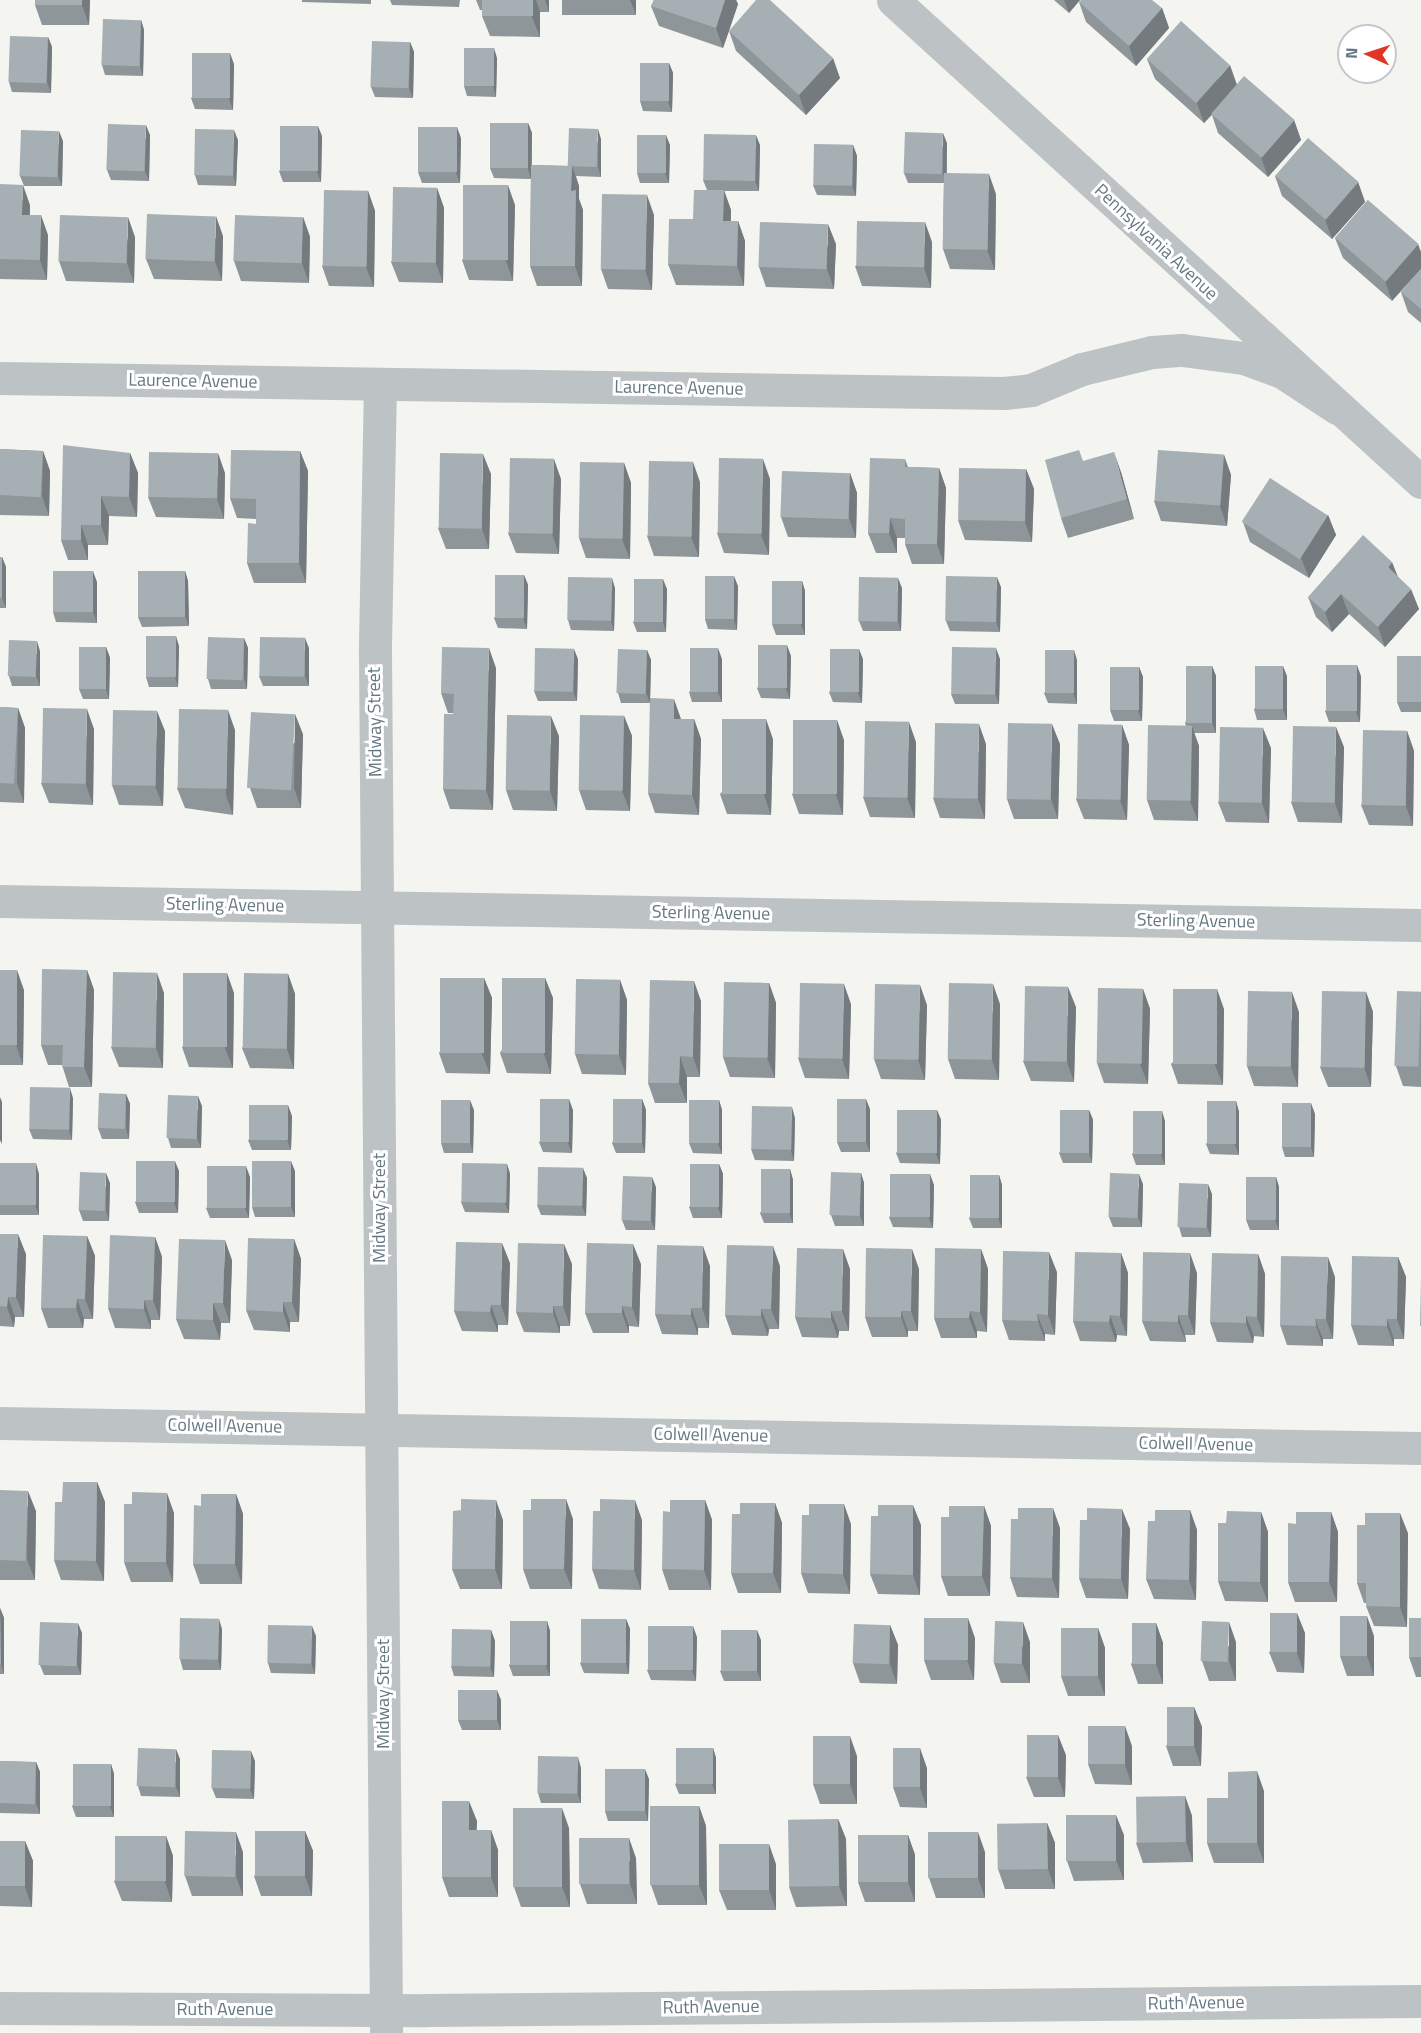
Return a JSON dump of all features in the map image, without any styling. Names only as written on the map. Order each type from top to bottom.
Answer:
[{"type":"street","name":"Pennsylvania Avenue","points":[[893,0],[1336,408],[1421,482]]},
{"type":"street","name":"Laurence Avenue","points":[[0,378],[1004,393],[1031,390],[1092,366],[1152,352],[1182,350],[1244,358],[1282,372],[1336,408]]},
{"type":"street","name":"Midway Street","points":[[380,384],[375,653],[386,2021]]},
{"type":"street","name":"Sterling Avenue","points":[[0,901],[1421,925]]},
{"type":"street","name":"Colwell Avenue","points":[[0,1423],[1421,1448]]},
{"type":"street","name":"Ruth Avenue","points":[[0,2008],[386,2021],[1421,2001]]},
{"type":"building","points":[[35,0],[82,0],[82,5],[35,5]]},
{"type":"building","points":[[482,0],[533,0],[533,16],[482,16]]},
{"type":"building","points":[[654,0],[725,0],[716,28],[651,6]]},
{"type":"building","points":[[756,0],[770,0],[833,58],[799,95],[729,31]]},
{"type":"building","points":[[1081,0],[1152,0],[1162,8],[1129,46],[1079,2]]},
{"type":"building","points":[[103,19],[141,20],[139,66],[101,65]]},
{"type":"building","points":[[1181,21],[1230,65],[1196,103],[1147,59]]},
{"type":"building","points":[[10,36],[48,37],[46,83],[8,82]]},
{"type":"building","points":[[372,41],[410,42],[408,88],[370,87]]},
{"type":"building","points":[[464,48],[494,48],[494,86],[464,86]]},
{"type":"building","points":[[192,53],[230,53],[230,98],[192,98]]},
{"type":"building","points":[[640,63],[669,63],[669,101],[640,101]]},
{"type":"building","points":[[1244,76],[1295,120],[1262,158],[1211,114]]},
{"type":"building","points":[[490,123],[528,123],[528,168],[490,168]]},
{"type":"building","points":[[108,124],[146,125],[144,171],[106,170]]},
{"type":"building","points":[[280,126],[318,126],[318,171],[280,171]]},
{"type":"building","points":[[418,127],[457,127],[457,172],[418,172]]},
{"type":"building","points":[[569,128],[598,129],[597,167],[568,166]]},
{"type":"building","points":[[195,129],[234,130],[233,176],[194,175]]},
{"type":"building","points":[[21,130],[59,131],[57,177],[19,176]]},
{"type":"building","points":[[905,132],[943,133],[942,174],[904,173]]},
{"type":"building","points":[[704,134],[756,135],[755,181],[703,180]]},
{"type":"building","points":[[637,135],[666,135],[666,173],[637,173]]},
{"type":"building","points":[[1308,138],[1359,182],[1326,220],[1275,176]]},
{"type":"building","points":[[814,144],[853,145],[852,186],[813,185]]},
{"type":"building","points":[[531,165],[572,166],[571,191],[576,190],[575,266],[530,266]]},
{"type":"building","points":[[944,173],[989,174],[988,250],[943,249]]},
{"type":"building","points":[[0,184],[23,185],[22,215],[41,215],[40,260],[0,259]]},
{"type":"building","points":[[463,185],[508,185],[508,260],[463,260]]},
{"type":"building","points":[[393,187],[437,188],[436,263],[392,262]]},
{"type":"building","points":[[324,190],[368,191],[367,267],[323,266]]},
{"type":"building","points":[[694,190],[724,190],[723,221],[738,221],[737,266],[668,264],[669,219],[693,219]]},
{"type":"building","points":[[602,194],[647,195],[646,270],[601,269]]},
{"type":"building","points":[[1368,200],[1419,244],[1386,282],[1335,238]]},
{"type":"building","points":[[147,214],[216,216],[214,261],[145,259]]},
{"type":"building","points":[[60,215],[128,217],[126,263],[58,261]]},
{"type":"building","points":[[235,215],[303,217],[301,263],[233,261]]},
{"type":"building","points":[[857,221],[925,222],[924,267],[856,266]]},
{"type":"building","points":[[760,222],[828,224],[826,269],[758,267]]},
{"type":"building","points":[[1421,269],[1421,309],[1401,292]]},
{"type":"building","points":[[63,445],[130,453],[129,497],[101,496],[101,525],[81,525],[81,540],[61,540]]},
{"type":"building","points":[[0,449],[43,451],[41,497],[0,495]]},
{"type":"building","points":[[231,450],[300,451],[299,563],[247,563],[248,523],[256,524],[256,499],[230,498]]},
{"type":"building","points":[[1079,450],[1083,461],[1114,452],[1127,499],[1061,518],[1045,460]]},
{"type":"building","points":[[1158,450],[1224,455],[1220,505],[1154,501]]},
{"type":"building","points":[[149,452],[218,453],[217,498],[148,497]]},
{"type":"building","points":[[440,453],[483,454],[482,529],[439,528]]},
{"type":"building","points":[[510,458],[554,459],[553,534],[509,533]]},
{"type":"building","points":[[719,458],[763,459],[762,534],[718,533]]},
{"type":"building","points":[[870,458],[905,459],[905,467],[939,468],[937,544],[905,544],[905,519],[890,518],[889,533],[868,533]]},
{"type":"building","points":[[649,461],[693,462],[692,537],[648,536]]},
{"type":"building","points":[[580,462],[624,463],[623,539],[579,538]]},
{"type":"building","points":[[959,468],[1026,469],[1025,521],[958,520]]},
{"type":"building","points":[[782,471],[850,473],[848,519],[780,517]]},
{"type":"building","points":[[1270,478],[1328,516],[1300,559],[1242,522]]},
{"type":"building","points":[[1363,535],[1392,562],[1388,567],[1411,589],[1378,627],[1341,594],[1325,612],[1308,597]]},
{"type":"building","points":[[0,557],[2,557],[2,598],[0,598]]},
{"type":"building","points":[[53,571],[93,571],[93,612],[53,612]]},
{"type":"building","points":[[138,571],[185,571],[185,617],[138,617]]},
{"type":"building","points":[[495,575],[524,575],[524,618],[495,618]]},
{"type":"building","points":[[705,576],[734,576],[734,619],[705,619]]},
{"type":"building","points":[[946,576],[997,577],[996,622],[945,621]]},
{"type":"building","points":[[568,577],[612,578],[611,621],[567,620]]},
{"type":"building","points":[[859,577],[898,578],[897,622],[858,621]]},
{"type":"building","points":[[634,579],[663,579],[663,622],[634,622]]},
{"type":"building","points":[[772,581],[802,581],[802,624],[772,624]]},
{"type":"building","points":[[146,636],[176,636],[176,677],[146,677]]},
{"type":"building","points":[[208,637],[244,638],[243,680],[207,679]]},
{"type":"building","points":[[260,637],[305,638],[304,677],[259,676]]},
{"type":"building","points":[[9,640],[37,641],[36,677],[8,676]]},
{"type":"building","points":[[758,645],[787,645],[787,688],[758,688]]},
{"type":"building","points":[[79,647],[106,647],[106,689],[79,689]]},
{"type":"building","points":[[442,647],[489,648],[486,790],[443,789],[444,714],[453,714],[454,694],[441,693]]},
{"type":"building","points":[[952,647],[996,648],[995,695],[951,694]]},
{"type":"building","points":[[535,648],[574,649],[573,692],[534,691]]},
{"type":"building","points":[[690,648],[718,648],[718,692],[690,692]]},
{"type":"building","points":[[618,649],[647,650],[645,694],[616,693]]},
{"type":"building","points":[[830,649],[859,649],[859,692],[830,692]]},
{"type":"building","points":[[1045,650],[1074,650],[1074,693],[1045,693]]},
{"type":"building","points":[[1397,656],[1421,656],[1421,702],[1397,702]]},
{"type":"building","points":[[1326,665],[1357,665],[1357,711],[1326,711]]},
{"type":"building","points":[[1186,666],[1212,666],[1212,723],[1186,723]]},
{"type":"building","points":[[1255,666],[1283,666],[1283,709],[1255,709]]},
{"type":"building","points":[[1110,667],[1139,667],[1139,710],[1110,710]]},
{"type":"building","points":[[650,698],[674,699],[674,719],[694,719],[692,795],[648,793]]},
{"type":"building","points":[[0,707],[18,708],[14,784],[0,783]]},
{"type":"building","points":[[43,708],[87,709],[86,784],[42,783]]},
{"type":"building","points":[[179,709],[228,710],[227,789],[178,788]]},
{"type":"building","points":[[113,710],[157,711],[156,786],[112,785]]},
{"type":"building","points":[[251,712],[295,714],[291,790],[247,788]]},
{"type":"building","points":[[507,715],[551,716],[550,791],[506,790]]},
{"type":"building","points":[[580,715],[624,716],[623,791],[579,790]]},
{"type":"building","points":[[722,719],[766,719],[766,794],[722,794]]},
{"type":"building","points":[[793,720],[837,720],[837,794],[793,794]]},
{"type":"building","points":[[865,721],[909,722],[908,798],[864,797]]},
{"type":"building","points":[[935,723],[979,724],[978,799],[934,798]]},
{"type":"building","points":[[1008,723],[1052,724],[1051,800],[1007,799]]},
{"type":"building","points":[[1078,724],[1122,725],[1121,800],[1077,799]]},
{"type":"building","points":[[1148,725],[1192,726],[1191,801],[1147,800]]},
{"type":"building","points":[[1293,726],[1336,727],[1335,803],[1292,802]]},
{"type":"building","points":[[1220,727],[1263,728],[1262,803],[1219,802]]},
{"type":"building","points":[[1363,730],[1407,731],[1406,806],[1362,805]]},
{"type":"building","points":[[42,969],[87,970],[84,1067],[62,1067],[63,1045],[41,1045]]},
{"type":"building","points":[[0,970],[17,970],[17,1045],[0,1045]]},
{"type":"building","points":[[113,972],[157,973],[156,1048],[112,1047]]},
{"type":"building","points":[[183,973],[227,973],[227,1047],[183,1047]]},
{"type":"building","points":[[244,973],[288,974],[287,1049],[243,1048]]},
{"type":"building","points":[[440,978],[484,978],[484,1053],[440,1053]]},
{"type":"building","points":[[502,978],[545,978],[545,1053],[502,1053]]},
{"type":"building","points":[[576,979],[620,980],[619,1055],[575,1054]]},
{"type":"building","points":[[650,980],[694,981],[693,1057],[680,1056],[679,1083],[648,1083]]},
{"type":"building","points":[[724,982],[769,983],[768,1058],[723,1057]]},
{"type":"building","points":[[800,983],[844,984],[843,1059],[799,1058]]},
{"type":"building","points":[[949,983],[993,984],[992,1060],[948,1059]]},
{"type":"building","points":[[875,984],[920,985],[919,1060],[874,1059]]},
{"type":"building","points":[[1025,986],[1068,987],[1067,1062],[1024,1061]]},
{"type":"building","points":[[1098,988],[1143,989],[1142,1064],[1097,1063]]},
{"type":"building","points":[[1173,989],[1217,989],[1217,1064],[1173,1064]]},
{"type":"building","points":[[1248,991],[1292,992],[1291,1067],[1247,1066]]},
{"type":"building","points":[[1322,991],[1366,992],[1365,1068],[1321,1067]]},
{"type":"building","points":[[1397,991],[1421,992],[1418,1067],[1394,1066]]},
{"type":"building","points":[[30,1087],[70,1088],[69,1130],[29,1129]]},
{"type":"building","points":[[99,1093],[126,1094],[125,1129],[98,1128]]},
{"type":"building","points":[[168,1095],[198,1096],[196,1139],[166,1138]]},
{"type":"building","points":[[540,1099],[569,1099],[569,1142],[540,1142]]},
{"type":"building","points":[[613,1099],[642,1099],[642,1143],[613,1143]]},
{"type":"building","points":[[837,1099],[866,1099],[866,1142],[837,1142]]},
{"type":"building","points":[[441,1100],[470,1100],[470,1143],[441,1143]]},
{"type":"building","points":[[689,1100],[719,1100],[719,1143],[689,1143]]},
{"type":"building","points":[[1207,1101],[1236,1101],[1236,1144],[1207,1144]]},
{"type":"building","points":[[1282,1103],[1311,1103],[1311,1147],[1282,1147]]},
{"type":"building","points":[[249,1105],[288,1105],[288,1140],[249,1140]]},
{"type":"building","points":[[752,1106],[792,1107],[791,1150],[751,1149]]},
{"type":"building","points":[[897,1110],[937,1110],[937,1153],[897,1153]]},
{"type":"building","points":[[1060,1110],[1089,1110],[1089,1153],[1060,1153]]},
{"type":"building","points":[[1133,1111],[1162,1111],[1162,1154],[1133,1154]]},
{"type":"building","points":[[136,1161],[175,1161],[175,1202],[136,1202]]},
{"type":"building","points":[[252,1161],[291,1161],[291,1207],[252,1207]]},
{"type":"building","points":[[0,1163],[36,1163],[36,1205],[0,1205]]},
{"type":"building","points":[[462,1163],[507,1164],[506,1203],[461,1202]]},
{"type":"building","points":[[690,1164],[719,1164],[719,1207],[690,1207]]},
{"type":"building","points":[[207,1166],[246,1166],[246,1208],[207,1208]]},
{"type":"building","points":[[538,1167],[583,1168],[582,1206],[537,1205]]},
{"type":"building","points":[[761,1169],[790,1169],[790,1213],[761,1213]]},
{"type":"building","points":[[80,1172],[106,1173],[105,1211],[79,1210]]},
{"type":"building","points":[[831,1172],[861,1173],[859,1216],[829,1215]]},
{"type":"building","points":[[1110,1173],[1139,1174],[1137,1218],[1108,1217]]},
{"type":"building","points":[[890,1174],[930,1174],[930,1217],[890,1217]]},
{"type":"building","points":[[970,1175],[999,1175],[999,1218],[970,1218]]},
{"type":"building","points":[[623,1176],[652,1177],[650,1221],[621,1220]]},
{"type":"building","points":[[1246,1177],[1276,1177],[1276,1220],[1246,1220]]},
{"type":"building","points":[[1179,1183],[1208,1184],[1206,1228],[1177,1227]]},
{"type":"building","points":[[0,1234],[18,1234],[16,1297],[8,1297],[7,1307],[0,1306]]},
{"type":"building","points":[[43,1235],[87,1236],[85,1299],[77,1299],[76,1308],[41,1308]]},
{"type":"building","points":[[110,1235],[155,1237],[153,1300],[144,1300],[144,1309],[108,1308]]},
{"type":"building","points":[[248,1238],[294,1239],[292,1302],[283,1302],[283,1312],[246,1310]]},
{"type":"building","points":[[179,1239],[225,1240],[223,1303],[213,1303],[213,1320],[176,1319]]},
{"type":"building","points":[[456,1242],[502,1243],[501,1305],[491,1305],[490,1312],[454,1311]]},
{"type":"building","points":[[518,1243],[564,1244],[563,1306],[553,1306],[553,1313],[516,1312]]},
{"type":"building","points":[[587,1243],[633,1244],[632,1307],[622,1306],[622,1313],[585,1313]]},
{"type":"building","points":[[657,1245],[703,1246],[702,1308],[691,1308],[691,1315],[655,1314]]},
{"type":"building","points":[[727,1245],[773,1246],[771,1309],[761,1309],[761,1316],[725,1315]]},
{"type":"building","points":[[797,1248],[843,1249],[842,1311],[831,1311],[831,1318],[795,1317]]},
{"type":"building","points":[[866,1248],[912,1249],[911,1311],[901,1311],[901,1317],[865,1317]]},
{"type":"building","points":[[935,1248],[981,1249],[980,1312],[970,1311],[969,1318],[934,1318]]},
{"type":"building","points":[[1003,1251],[1049,1252],[1048,1315],[1037,1314],[1038,1321],[1002,1320]]},
{"type":"building","points":[[1075,1252],[1121,1253],[1120,1316],[1110,1315],[1109,1322],[1073,1321]]},
{"type":"building","points":[[1143,1252],[1190,1253],[1188,1315],[1178,1315],[1178,1322],[1142,1321]]},
{"type":"building","points":[[1212,1253],[1258,1254],[1257,1317],[1246,1316],[1246,1323],[1210,1322]]},
{"type":"building","points":[[1281,1256],[1328,1257],[1326,1319],[1315,1319],[1316,1326],[1280,1325]]},
{"type":"building","points":[[1352,1256],[1398,1257],[1397,1319],[1387,1319],[1387,1326],[1351,1325]]},
{"type":"building","points":[[1421,1278],[1421,1326],[1420,1326]]},
{"type":"building","points":[[63,1482],[97,1482],[96,1561],[54,1560],[55,1502],[62,1502]]},
{"type":"building","points":[[0,1490],[28,1491],[26,1561],[0,1560]]},
{"type":"building","points":[[132,1492],[167,1493],[166,1562],[124,1562],[124,1504],[132,1504]]},
{"type":"building","points":[[201,1494],[236,1494],[235,1564],[193,1564],[194,1505],[201,1506]]},
{"type":"building","points":[[461,1499],[496,1500],[495,1569],[452,1569],[453,1511],[461,1510]]},
{"type":"building","points":[[531,1499],[566,1499],[564,1569],[523,1569],[523,1510],[531,1510]]},
{"type":"building","points":[[600,1499],[635,1500],[634,1570],[592,1569],[593,1511],[600,1511]]},
{"type":"building","points":[[670,1500],[705,1500],[704,1570],[662,1569],[663,1511],[670,1512]]},
{"type":"building","points":[[740,1503],[775,1503],[773,1573],[731,1573],[732,1514],[740,1514]]},
{"type":"building","points":[[809,1504],[844,1504],[843,1574],[801,1573],[802,1515],[809,1515]]},
{"type":"building","points":[[878,1505],[913,1505],[913,1575],[870,1574],[871,1516],[878,1516]]},
{"type":"building","points":[[949,1506],[984,1506],[982,1576],[941,1576],[941,1517],[949,1517]]},
{"type":"building","points":[[1018,1508],[1053,1508],[1052,1578],[1010,1577],[1011,1519],[1018,1519]]},
{"type":"building","points":[[1087,1508],[1122,1509],[1121,1579],[1079,1578],[1080,1520],[1087,1520]]},
{"type":"building","points":[[1155,1510],[1190,1510],[1189,1580],[1146,1579],[1148,1521],[1155,1521]]},
{"type":"building","points":[[1227,1511],[1261,1512],[1260,1582],[1218,1581],[1218,1523],[1226,1523]]},
{"type":"building","points":[[1296,1512],[1331,1512],[1329,1582],[1288,1582],[1288,1523],[1296,1524]]},
{"type":"building","points":[[1365,1513],[1400,1513],[1400,1607],[1366,1606],[1366,1583],[1357,1583],[1357,1525],[1365,1525]]},
{"type":"building","points":[[0,1608],[1,1664],[0,1664]]},
{"type":"building","points":[[1270,1613],[1297,1613],[1297,1652],[1270,1652]]},
{"type":"building","points":[[1340,1616],[1367,1616],[1367,1656],[1340,1656]]},
{"type":"building","points":[[180,1618],[219,1619],[218,1660],[179,1659]]},
{"type":"building","points":[[924,1618],[968,1618],[968,1660],[924,1660]]},
{"type":"building","points":[[1409,1618],[1421,1618],[1421,1657],[1409,1657]]},
{"type":"building","points":[[581,1619],[626,1619],[626,1663],[581,1663]]},
{"type":"building","points":[[510,1621],[547,1621],[547,1665],[510,1665]]},
{"type":"building","points":[[995,1621],[1023,1622],[1022,1664],[994,1663]]},
{"type":"building","points":[[1202,1621],[1229,1622],[1228,1662],[1201,1661]]},
{"type":"building","points":[[40,1622],[78,1623],[76,1666],[38,1665]]},
{"type":"building","points":[[1132,1623],[1156,1623],[1156,1664],[1132,1664]]},
{"type":"building","points":[[854,1624],[890,1625],[889,1664],[853,1663]]},
{"type":"building","points":[[268,1625],[312,1626],[311,1664],[267,1663]]},
{"type":"building","points":[[648,1626],[693,1626],[693,1670],[648,1670]]},
{"type":"building","points":[[1061,1628],[1098,1628],[1098,1676],[1061,1676]]},
{"type":"building","points":[[452,1629],[491,1630],[490,1667],[451,1666]]},
{"type":"building","points":[[721,1630],[757,1630],[757,1671],[721,1671]]},
{"type":"building","points":[[458,1690],[497,1690],[497,1720],[458,1720]]},
{"type":"building","points":[[1167,1707],[1194,1707],[1194,1746],[1167,1746]]},
{"type":"building","points":[[1088,1726],[1125,1726],[1125,1764],[1088,1764]]},
{"type":"building","points":[[1027,1735],[1058,1735],[1058,1777],[1027,1777]]},
{"type":"building","points":[[813,1736],[850,1736],[850,1784],[813,1784]]},
{"type":"building","points":[[138,1748],[176,1749],[175,1787],[137,1786]]},
{"type":"building","points":[[676,1748],[713,1748],[713,1784],[676,1784]]},
{"type":"building","points":[[893,1748],[920,1748],[920,1787],[893,1787]]},
{"type":"building","points":[[212,1750],[251,1751],[250,1789],[211,1788]]},
{"type":"building","points":[[538,1756],[578,1757],[577,1794],[537,1793]]},
{"type":"building","points":[[0,1761],[36,1762],[35,1804],[0,1803]]},
{"type":"building","points":[[73,1764],[111,1764],[111,1806],[73,1806]]},
{"type":"building","points":[[605,1769],[645,1769],[645,1811],[605,1811]]},
{"type":"building","points":[[1257,1771],[1257,1843],[1207,1843],[1207,1798],[1228,1798],[1228,1772]]},
{"type":"building","points":[[1185,1796],[1186,1842],[1137,1843],[1136,1797]]},
{"type":"building","points":[[442,1801],[469,1801],[469,1830],[491,1830],[491,1877],[442,1877]]},
{"type":"building","points":[[650,1806],[699,1806],[699,1885],[650,1885]]},
{"type":"building","points":[[513,1808],[562,1808],[562,1887],[513,1887]]},
{"type":"building","points":[[1066,1815],[1116,1815],[1116,1861],[1066,1861]]},
{"type":"building","points":[[838,1819],[839,1886],[789,1887],[788,1820]]},
{"type":"building","points":[[1047,1823],[1048,1869],[998,1870],[997,1824]]},
{"type":"building","points":[[185,1831],[236,1832],[235,1877],[184,1876]]},
{"type":"building","points":[[255,1831],[305,1831],[305,1876],[255,1876]]},
{"type":"building","points":[[928,1832],[978,1832],[978,1878],[928,1878]]},
{"type":"building","points":[[858,1835],[908,1835],[908,1882],[858,1882]]},
{"type":"building","points":[[115,1836],[166,1836],[166,1881],[115,1881]]},
{"type":"building","points":[[579,1838],[629,1838],[629,1884],[579,1884]]},
{"type":"building","points":[[0,1841],[25,1841],[25,1886],[0,1886]]},
{"type":"building","points":[[719,1844],[769,1844],[769,1890],[719,1890]]}]
